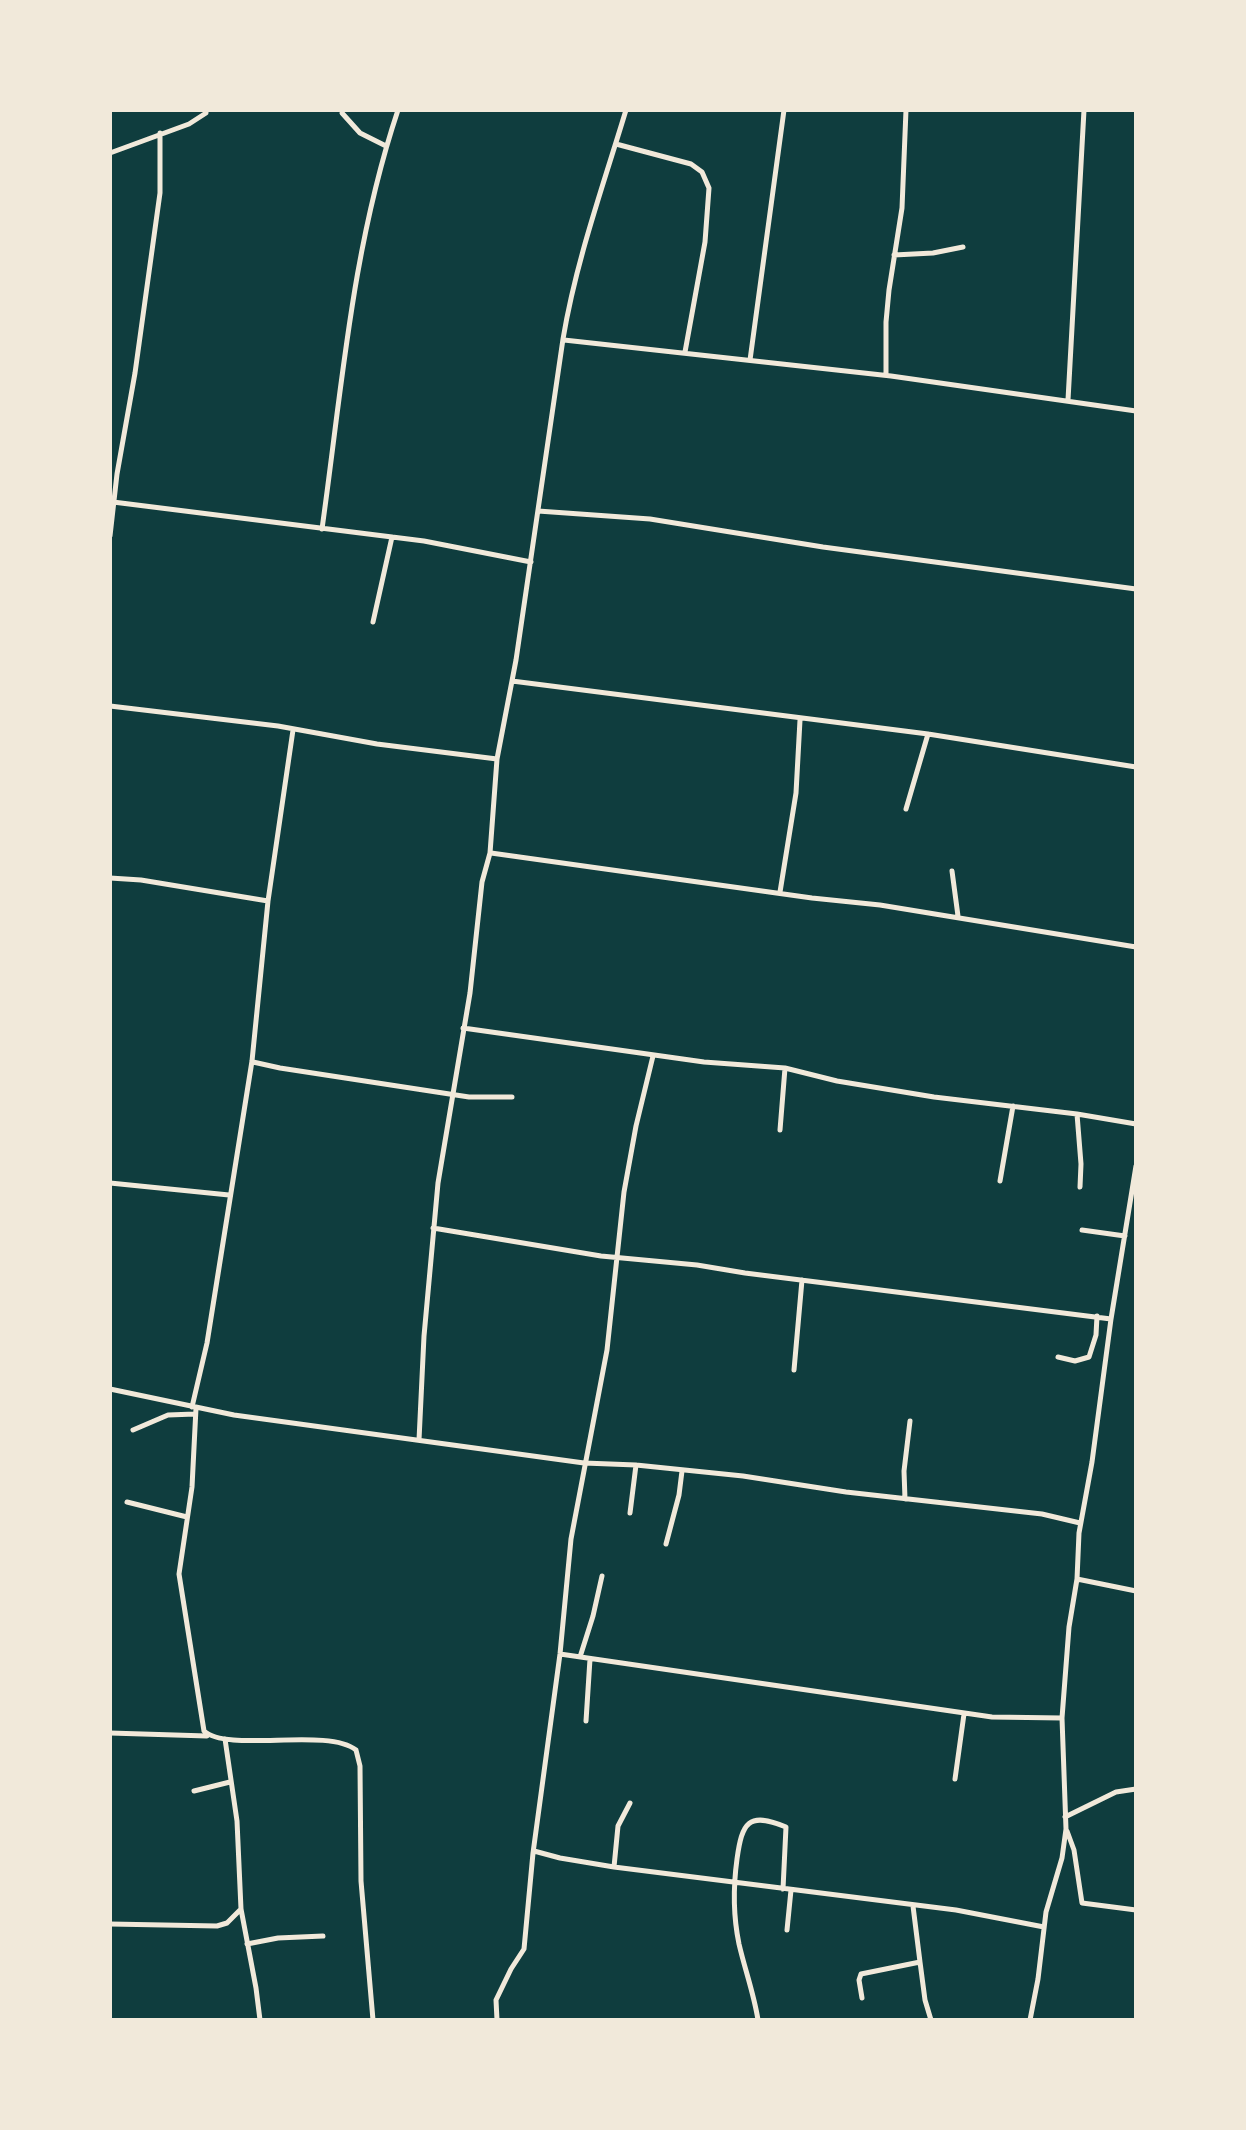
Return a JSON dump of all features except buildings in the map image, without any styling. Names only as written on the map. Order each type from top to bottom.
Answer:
[{"type":"street","points":[[110,152],[189,124],[206,110]]},
{"type":"street","points":[[322,530],[352,298],[373,194],[398,110]]},
{"type":"street","points":[[419,1440],[434,1228],[451,1093],[470,994],[482,882],[490,853],[498,759],[532,562],[562,340],[570,294],[626,110]]},
{"type":"street","points":[[750,360],[784,110]]},
{"type":"street","points":[[886,376],[886,322],[902,208],[906,110]]},
{"type":"street","points":[[1068,400],[1084,110]]},
{"type":"street","points":[[342,113],[360,134],[386,146]]},
{"type":"street","points":[[110,536],[160,193],[160,133]]},
{"type":"street","points":[[616,144],[691,164],[702,172],[709,188],[706,242],[685,352]]},
{"type":"street","points":[[894,255],[963,246]]},
{"type":"street","points":[[562,340],[886,376],[1136,411]]},
{"type":"street","points":[[113,502],[392,537],[532,562]]},
{"type":"street","points":[[538,512],[666,521],[822,547],[1136,590]]},
{"type":"street","points":[[373,622],[392,537]]},
{"type":"street","points":[[512,681],[928,734],[1136,767]]},
{"type":"street","points":[[110,706],[498,759]]},
{"type":"street","points":[[780,892],[796,793],[800,720]]},
{"type":"street","points":[[209,1736],[204,1730],[180,1587],[180,1556],[192,1487],[194,1410],[252,1062],[268,901],[293,730]]},
{"type":"street","points":[[906,809],[928,734]]},
{"type":"street","points":[[490,853],[958,916],[1136,946]]},
{"type":"street","points":[[952,870],[958,916]]},
{"type":"street","points":[[110,878],[268,901]]},
{"type":"street","points":[[463,1028],[653,1056],[785,1068],[934,1097],[1136,1124]]},
{"type":"street","points":[[497,2020],[496,2000],[524,1949],[571,1539],[607,1350],[624,1192],[653,1056]]},
{"type":"street","points":[[252,1062],[470,1097],[512,1097]]},
{"type":"street","points":[[780,1130],[785,1068]]},
{"type":"street","points":[[1000,1181],[1013,1106]]},
{"type":"street","points":[[1078,1114],[1080,1186]]},
{"type":"street","points":[[1030,2020],[1049,1901],[1066,1829],[1062,1718],[1069,1627],[1080,1523],[1136,1166]]},
{"type":"street","points":[[110,1183],[229,1196]]},
{"type":"street","points":[[434,1228],[616,1258],[1111,1318]]},
{"type":"street","points":[[1082,1230],[1125,1236]]},
{"type":"street","points":[[794,1370],[802,1280]]},
{"type":"street","points":[[1058,1357],[1078,1361],[1089,1357],[1098,1316]]},
{"type":"street","points":[[110,1390],[234,1416],[584,1463],[743,1476],[1042,1514],[1080,1523]]},
{"type":"street","points":[[133,1430],[168,1415],[194,1410]]},
{"type":"street","points":[[905,1499],[910,1421]]},
{"type":"street","points":[[630,1513],[636,1465]]},
{"type":"street","points":[[666,1544],[682,1470]]},
{"type":"street","points":[[126,1502],[187,1517]]},
{"type":"street","points":[[580,1657],[602,1576]]},
{"type":"street","points":[[1077,1578],[1136,1591]]},
{"type":"street","points":[[560,1654],[964,1714],[1062,1718]]},
{"type":"street","points":[[586,1720],[590,1658]]},
{"type":"street","points":[[956,1779],[964,1714]]},
{"type":"street","points":[[110,1733],[321,1741],[351,1745],[356,1750],[360,1766],[361,1881],[373,2020]]},
{"type":"street","points":[[225,1738],[240,1860],[241,1908],[260,2020]]},
{"type":"street","points":[[194,1791],[230,1782]]},
{"type":"street","points":[[1065,1817],[1116,1792],[1136,1790]]},
{"type":"street","points":[[614,1867],[618,1826],[630,1804]]},
{"type":"street","points":[[758,2020],[734,1914],[740,1836],[744,1827],[754,1821],[783,1825],[787,1830],[788,1930]]},
{"type":"street","points":[[1066,1829],[1074,1850],[1082,1903],[1136,1910]]},
{"type":"street","points":[[534,1851],[614,1867],[913,1904],[1044,1928]]},
{"type":"street","points":[[913,1904],[931,2020]]},
{"type":"street","points":[[110,1924],[217,1926],[241,1908]]},
{"type":"street","points":[[247,1944],[323,1936]]},
{"type":"street","points":[[862,1998],[861,1974],[920,1962]]}]
